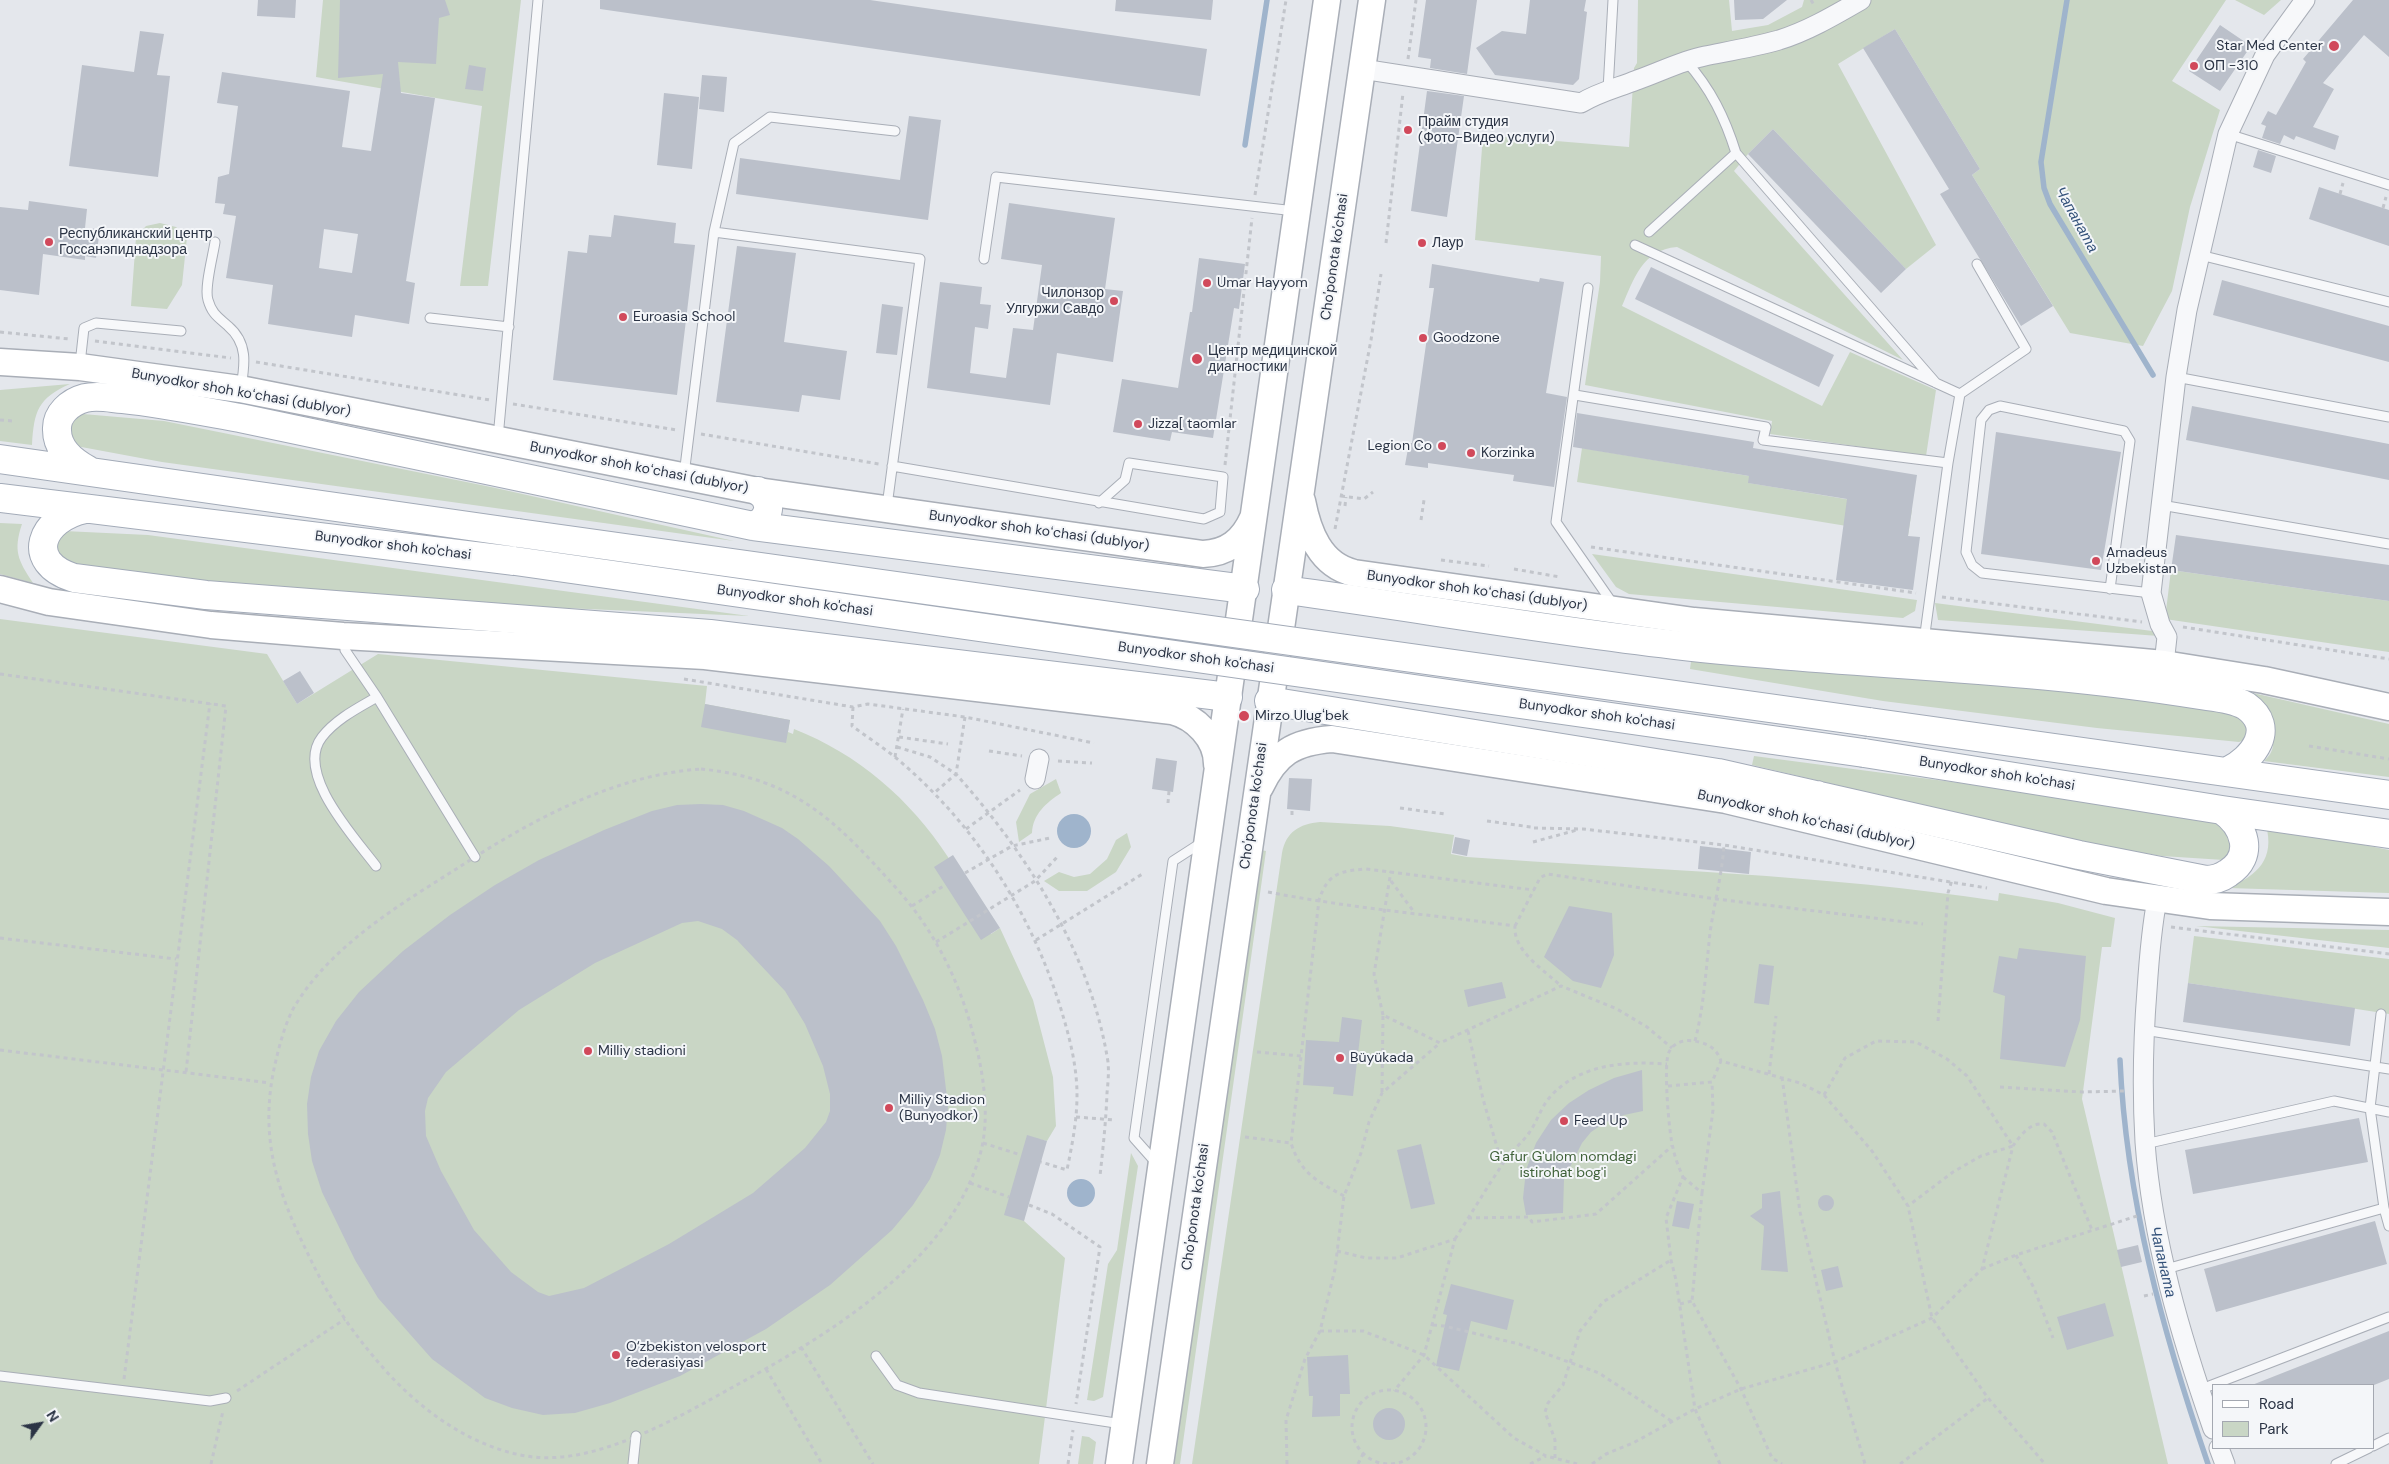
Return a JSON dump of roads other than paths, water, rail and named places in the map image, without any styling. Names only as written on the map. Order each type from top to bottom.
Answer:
[{"type":"main road","points":[[88,470],[65,452],[58,438],[57,424],[62,413],[72,404],[84,398],[98,397],[167,405],[240,418],[753,526],[1245,589]]},
{"type":"main road","points":[[0,459],[2389,795]]},
{"type":"main road","points":[[753,526],[764,521],[769,510],[766,498],[758,491]]},
{"type":"main road","name":"Bunyodkor shoh ko'chasi","points":[[0,498],[514,561],[1864,753],[2222,810],[2389,834]]},
{"type":"main road","points":[[85,509],[58,519],[43,538],[44,551],[49,564],[60,572],[74,578],[206,595],[710,634],[1228,697]]},
{"type":"main road","points":[[1286,590],[1684,646],[2128,684],[2224,699],[2246,706],[2255,717],[2260,735],[2258,747],[2252,756],[2228,772]]},
{"type":"main road","points":[[1269,701],[1718,773],[1815,807],[2079,854],[2212,880],[2233,870],[2241,861],[2245,850],[2244,838],[2240,827],[2222,810]]},
{"type":"street","points":[[1119,1464],[1160,1168],[1245,589],[1327,0]]},
{"type":"street","name":"Cho'ponota ko'chasi","points":[[1160,1464],[1372,0]]},
{"type":"street","points":[[1362,70],[1405,75],[1581,104],[1598,92],[1686,61],[1782,39],[1824,22],[1861,0]]},
{"type":"street","points":[[2164,664],[2168,638],[2160,624],[2151,592],[2176,377],[2200,255],[2228,134],[2265,55],[2305,0]]},
{"type":"street","points":[[1311,117],[1322,103],[1336,98],[1346,102],[1351,108],[1354,122]]},
{"type":"street","name":"Bunyodkor shoh koʻchasi (dublyor)","points":[[0,362],[80,367],[240,390],[683,478],[758,491],[1203,554],[1218,553],[1235,544],[1250,527],[1256,508]]},
{"type":"street","name":"Bunyodkor shoh koʻchasi (dublyor)","points":[[1300,490],[1307,520],[1318,548],[1332,563],[1346,571],[1617,610],[1771,629],[2164,664],[2264,680],[2389,707]]},
{"type":"street","points":[[0,589],[49,602],[211,625],[343,636],[705,656],[1172,711],[1188,716],[1204,730],[1214,749],[1217,774]]},
{"type":"street","name":"Bunyodkor shoh koʻchasi (dublyor)","points":[[1254,805],[1265,776],[1282,755],[1303,743],[1332,739],[1714,797],[1815,807],[2106,891],[2154,912],[2210,906],[2389,912]]},
{"type":"street","points":[[1035,779],[1039,759]]},
{"type":"street","points":[[2154,912],[2144,1030],[2145,1144],[2166,1269],[2199,1390],[2212,1426]]},
{"type":"street","points":[[2219,1449],[2225,1464]]},
{"type":"lane","points":[[498,441],[538,0]]},
{"type":"lane","points":[[1608,90],[1613,0]]},
{"type":"lane","points":[[1686,61],[1712,94],[1721,111],[1736,153],[1936,383]]},
{"type":"lane","points":[[683,478],[714,232],[734,143],[770,117],[895,131]]},
{"type":"lane","points":[[2228,134],[2389,185]]},
{"type":"lane","points":[[1650,232],[1736,153]]},
{"type":"lane","points":[[984,260],[996,177],[1298,211]]},
{"type":"lane","points":[[714,232],[920,259],[887,509]]},
{"type":"lane","points":[[215,242],[207,298],[214,316],[229,327],[241,342],[245,360],[240,390]]},
{"type":"lane","points":[[1635,245],[1960,394]]},
{"type":"lane","points":[[2200,255],[2389,302]]},
{"type":"lane","points":[[1924,642],[1948,463],[1960,394],[2026,349],[1977,264]]},
{"type":"lane","points":[[1588,288],[1575,395],[1556,522],[1617,610]]},
{"type":"lane","points":[[430,318],[508,327]]},
{"type":"lane","points":[[80,367],[84,328],[96,323],[182,331]]},
{"type":"lane","points":[[2176,377],[2389,417]]},
{"type":"lane","points":[[1575,395],[1766,427],[1763,440],[1948,463]]},
{"type":"lane","points":[[2110,589],[2130,453],[2130,441],[2124,431],[2000,406],[1989,410],[1981,420],[1966,552],[1968,559],[1976,570],[1982,573],[2110,589],[2151,592]]},
{"type":"lane","points":[[892,466],[1099,503],[1208,519],[1220,512],[1224,477],[1129,463],[1125,480],[1099,503]]},
{"type":"lane","points":[[2160,505],[2389,544]]},
{"type":"lane","points":[[343,636],[345,650],[377,697],[475,856]]},
{"type":"lane","points":[[376,866],[329,800],[314,768],[316,747],[322,737],[340,719],[377,697]]},
{"type":"lane","points":[[2381,1014],[2370,1108],[2384,1208],[2389,1226]]},
{"type":"lane","points":[[2144,1030],[2389,1069]]},
{"type":"lane","points":[[2145,1144],[2334,1101],[2389,1112]]},
{"type":"lane","points":[[2166,1269],[2384,1208]]},
{"type":"lane","points":[[2215,1384],[2389,1317]]},
{"type":"lane","points":[[876,1356],[897,1385],[918,1393],[1125,1424]]},
{"type":"lane","points":[[0,1376],[210,1401],[226,1398]]},
{"type":"lane","points":[[2199,1390],[2212,1385]]},
{"type":"lane","points":[[633,1464],[636,1436]]},
{"type":"lane","points":[[2374,1446],[2389,1438]]},
{"type":"lane","points":[[2336,1464],[2367,1449]]},
{"type":"water","points":[[1074,814],[1086,819],[1091,831],[1086,843],[1074,848],[1062,843],[1057,831],[1062,819]]},
{"type":"water","points":[[1081,1179],[1091,1183],[1095,1193],[1091,1203],[1081,1207],[1071,1203],[1067,1193],[1071,1183]]},
{"type":"waterway","points":[[1245,145],[1267,0]]},
{"type":"waterway","name":"Чапаната","points":[[2067,0],[2041,162],[2044,188],[2050,204],[2153,375]]},
{"type":"waterway","name":"Чапаната","points":[[2120,1060],[2130,1163],[2149,1265],[2176,1365],[2208,1464]]},
{"type":"place","name":"Star Med Center","points":[[2334,46]]},
{"type":"place","name":"ОП -310","points":[[2194,66]]},
{"type":"place","name":"Прайм студия (Фото-Видео услуги)","points":[[1408,130]]},
{"type":"place","name":"Республиканский центр Госсанэпиднадзора","points":[[49,242]]},
{"type":"place","name":"Лаур","points":[[1422,243]]},
{"type":"place","name":"Umar Hayyom","points":[[1207,283]]},
{"type":"place","name":"Чилонзор Улгуржи Савдо","points":[[1114,301]]},
{"type":"place","name":"Euroasia School","points":[[623,317]]},
{"type":"place","name":"Goodzone","points":[[1423,338]]},
{"type":"place","name":"Центр медицинской диагностики","points":[[1197,359]]},
{"type":"place","name":"Jizza[ taomlar","points":[[1138,424]]},
{"type":"place","name":"Legion Co","points":[[1442,446]]},
{"type":"place","name":"Korzinka","points":[[1471,453]]},
{"type":"place","name":"Amadeus Uzbekistan","points":[[2096,561]]},
{"type":"place","name":"Mirzo Ulugʻbek","points":[[1244,716]]},
{"type":"place","name":"Milliy stadioni","points":[[588,1051]]},
{"type":"place","name":"Büyükada","points":[[1340,1058]]},
{"type":"place","name":"Milliy Stadion (Bunyodkor)","points":[[889,1108]]},
{"type":"place","name":"Feed Up","points":[[1564,1121]]},
{"type":"place","name":"O‘zbekiston velosport federasiyasi","points":[[616,1355]]},
{"type":"park label","name":"G'afur G'ulom nomdagi istirohat bog'i","points":[[1563,1166]]}]
